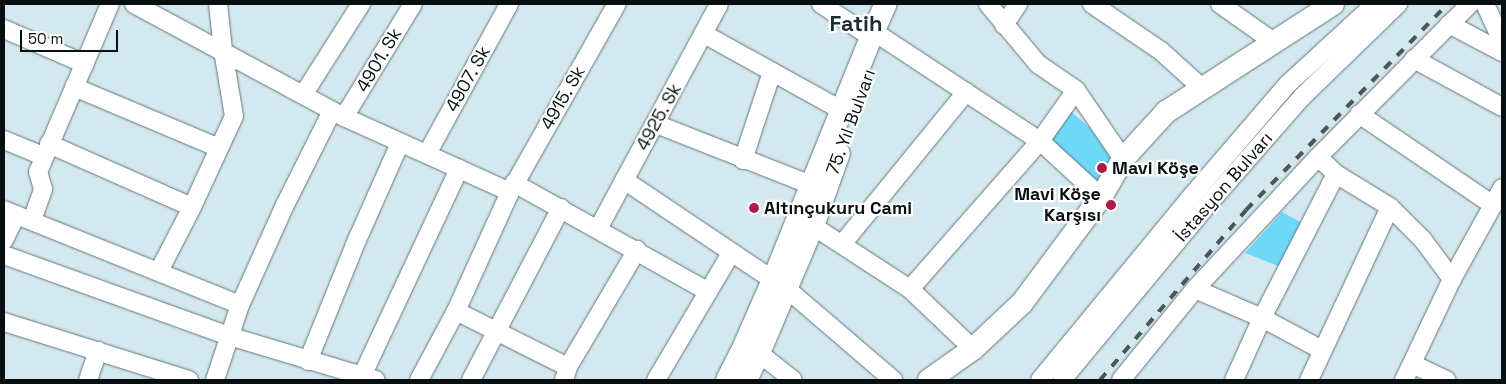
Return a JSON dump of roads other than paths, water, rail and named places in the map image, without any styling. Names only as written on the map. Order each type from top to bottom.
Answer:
[{"type":"main road","name":"75. Yıl Bulvarı","points":[[780,284],[813,226],[886,4]]},
{"type":"main road","name":"75. Yıl Bulvarı","points":[[746,380],[760,353],[811,186],[841,110],[876,37],[900,4]]},
{"type":"main road","points":[[929,380],[973,349],[1022,303],[1101,197],[1123,158],[1166,112],[1333,4]]},
{"type":"main road","points":[[727,380],[780,284]]},
{"type":"street","points":[[4,240],[17,215],[43,189],[38,172],[110,4]]},
{"type":"street","points":[[134,4],[338,114],[459,169],[561,208],[707,291]]},
{"type":"street","points":[[160,271],[234,116],[222,50],[218,4]]},
{"type":"street","points":[[303,95],[359,4]]},
{"type":"street","name":"4901. Sk","points":[[215,380],[240,305],[285,205],[338,114],[413,4]]},
{"type":"street","name":"4915. Sk","points":[[419,380],[456,311],[512,188],[617,4]]},
{"type":"street","name":"4925. Sk","points":[[598,229],[719,4]]},
{"type":"street","points":[[821,4],[966,92],[1040,141],[1101,197]]},
{"type":"street","points":[[988,4],[1038,64],[1076,90],[1123,158]]},
{"type":"street","points":[[1004,25],[1018,4]]},
{"type":"street","points":[[1092,4],[1160,51],[1203,89]]},
{"type":"street","points":[[1220,4],[1275,43]]},
{"type":"street","name":"İstasyon Bulvarı","points":[[1040,380],[1189,199],[1288,84],[1375,4]]},
{"type":"street","name":"İstasyon Bulvarı","points":[[1062,380],[1203,210],[1302,97],[1398,4]]},
{"type":"street","points":[[1121,380],[1195,289],[1359,114],[1470,4]]},
{"type":"street","points":[[1485,4],[1502,41]]},
{"type":"street","name":"4907. Sk","points":[[427,154],[507,5]]},
{"type":"street","points":[[1449,24],[1502,52]]},
{"type":"street","points":[[4,29],[85,64]]},
{"type":"street","points":[[704,34],[841,110]]},
{"type":"street","points":[[1414,59],[1502,107]]},
{"type":"street","points":[[743,160],[772,72]]},
{"type":"street","points":[[74,87],[219,148]]},
{"type":"street","points":[[910,289],[1040,141],[1076,90]]},
{"type":"street","points":[[843,243],[966,92]]},
{"type":"street","points":[[1359,114],[1493,205]]},
{"type":"street","points":[[656,124],[811,186]]},
{"type":"street","points":[[4,140],[46,150],[192,207]]},
{"type":"street","points":[[308,361],[357,240],[400,142]]},
{"type":"street","points":[[1318,157],[1336,174],[1390,207],[1423,240],[1452,279]]},
{"type":"street","points":[[4,255],[229,336],[369,378],[459,169]]},
{"type":"street","points":[[1234,380],[1262,318],[1336,174]]},
{"type":"street","points":[[624,180],[780,284],[893,380]]},
{"type":"street","points":[[1404,380],[1452,279],[1502,188]]},
{"type":"street","points":[[1309,380],[1390,207]]},
{"type":"street","points":[[471,380],[494,332],[561,208]]},
{"type":"street","points":[[17,215],[160,271],[240,305]]},
{"type":"street","points":[[813,226],[843,243],[910,289],[973,349]]},
{"type":"street","points":[[456,311],[566,374],[637,250]]},
{"type":"street","points":[[656,380],[731,253]]},
{"type":"street","points":[[1195,289],[1262,318],[1322,350]]},
{"type":"street","points":[[4,322],[189,380]]},
{"type":"street","points":[[88,380],[98,351]]},
{"type":"street","points":[[760,353],[793,380]]},
{"type":"street","points":[[1412,364],[1447,380]]},
{"type":"railway","points":[[1100,380],[1246,210],[1448,4]]},
{"type":"place","name":"Mavi Köşe","points":[[1102,168]]},
{"type":"place","name":"Mavi Köşe Karşısı","points":[[1111,205]]},
{"type":"place","name":"Altınçukuru Cami","points":[[754,208]]},
{"type":"district","name":"Fatih","points":[[856,24]]}]
